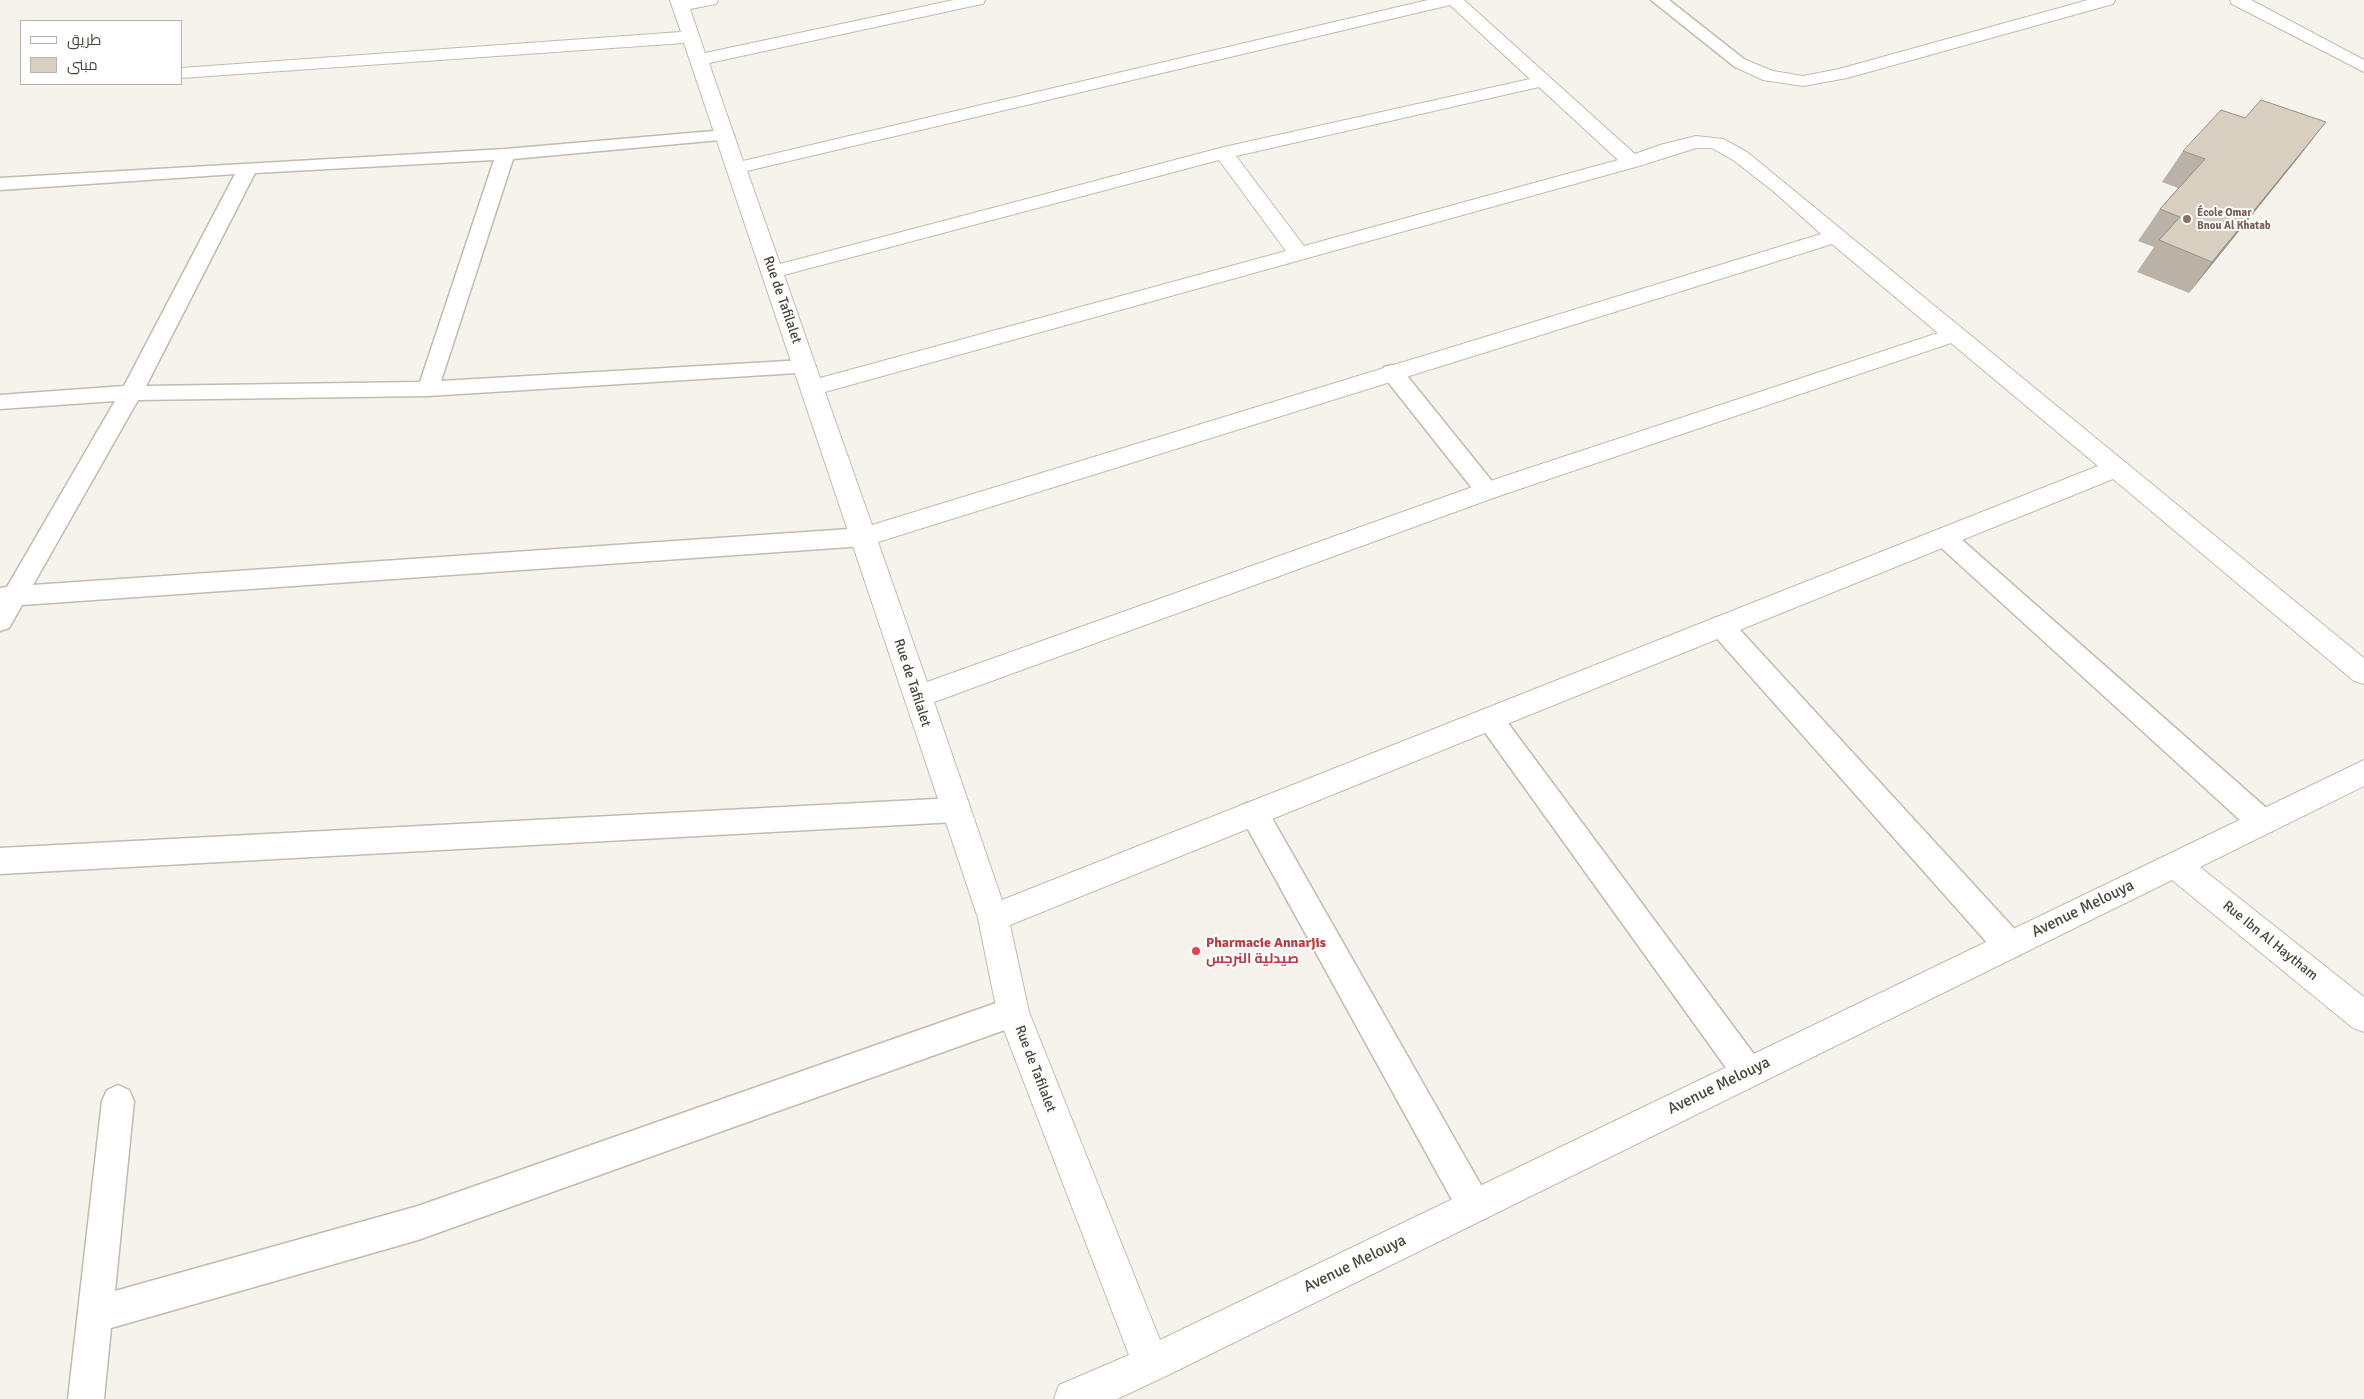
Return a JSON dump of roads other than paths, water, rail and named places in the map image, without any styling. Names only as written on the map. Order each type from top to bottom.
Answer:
[{"type":"street","points":[[679,3],[710,0]]},
{"type":"street","points":[[182,73],[694,49],[977,0]]},
{"type":"street","points":[[736,168],[1372,11],[1449,0]]},
{"type":"street","points":[[1454,0],[1632,162]]},
{"type":"street","points":[[1741,63],[1769,76],[1803,81],[1842,74],[2107,0]]},
{"type":"street","points":[[2238,0],[2364,66]]},
{"type":"street","name":"Rue de Tafilalet","points":[[679,3],[993,918],[1013,1012],[1151,1364]]},
{"type":"street","points":[[772,272],[1224,154],[1543,81]]},
{"type":"street","points":[[809,378],[1299,254],[1632,162],[1696,142],[1716,143],[1740,156],[1773,182],[1954,335],[2364,673]]},
{"type":"street","points":[[1224,154],[1299,254]]},
{"type":"street","points":[[864,538],[1392,372],[1835,236]]},
{"type":"street","points":[[917,697],[1487,491],[1954,335]]},
{"type":"street","points":[[993,918],[2116,468]]},
{"type":"street","name":"Avenue Melouya","points":[[1073,1399],[1151,1364],[2364,772]]},
{"type":"street","name":"Rue Ibn Al Haytham","points":[[2175,865],[2364,1017]]},
{"type":"lane","points":[[1659,0],[1741,63]]},
{"type":"lane","points":[[0,184],[505,154],[725,135]]},
{"type":"lane","points":[[428,389],[505,154]]},
{"type":"lane","points":[[0,621],[6,596],[131,393],[248,168]]},
{"type":"lane","points":[[1392,372],[1487,491]]},
{"type":"lane","points":[[0,402],[131,393],[428,389],[809,378]]},
{"type":"lane","points":[[6,596],[864,538]]},
{"type":"lane","points":[[1945,538],[2262,822]]},
{"type":"lane","points":[[1721,626],[2009,945]]},
{"type":"lane","points":[[1490,719],[1748,1072]]},
{"type":"lane","points":[[0,861],[955,810]]},
{"type":"lane","points":[[1254,813],[1474,1206]]},
{"type":"lane","points":[[94,1316],[418,1224],[1013,1012]]},
{"type":"lane","points":[[86,1399],[118,1102]]},
{"type":"place","name":"École Omar Bnou Al Khatab","points":[[2187,219]]},
{"type":"place","name":"Pharmacie Annarjis صيدلية النرجس","points":[[1196,951]]}]
